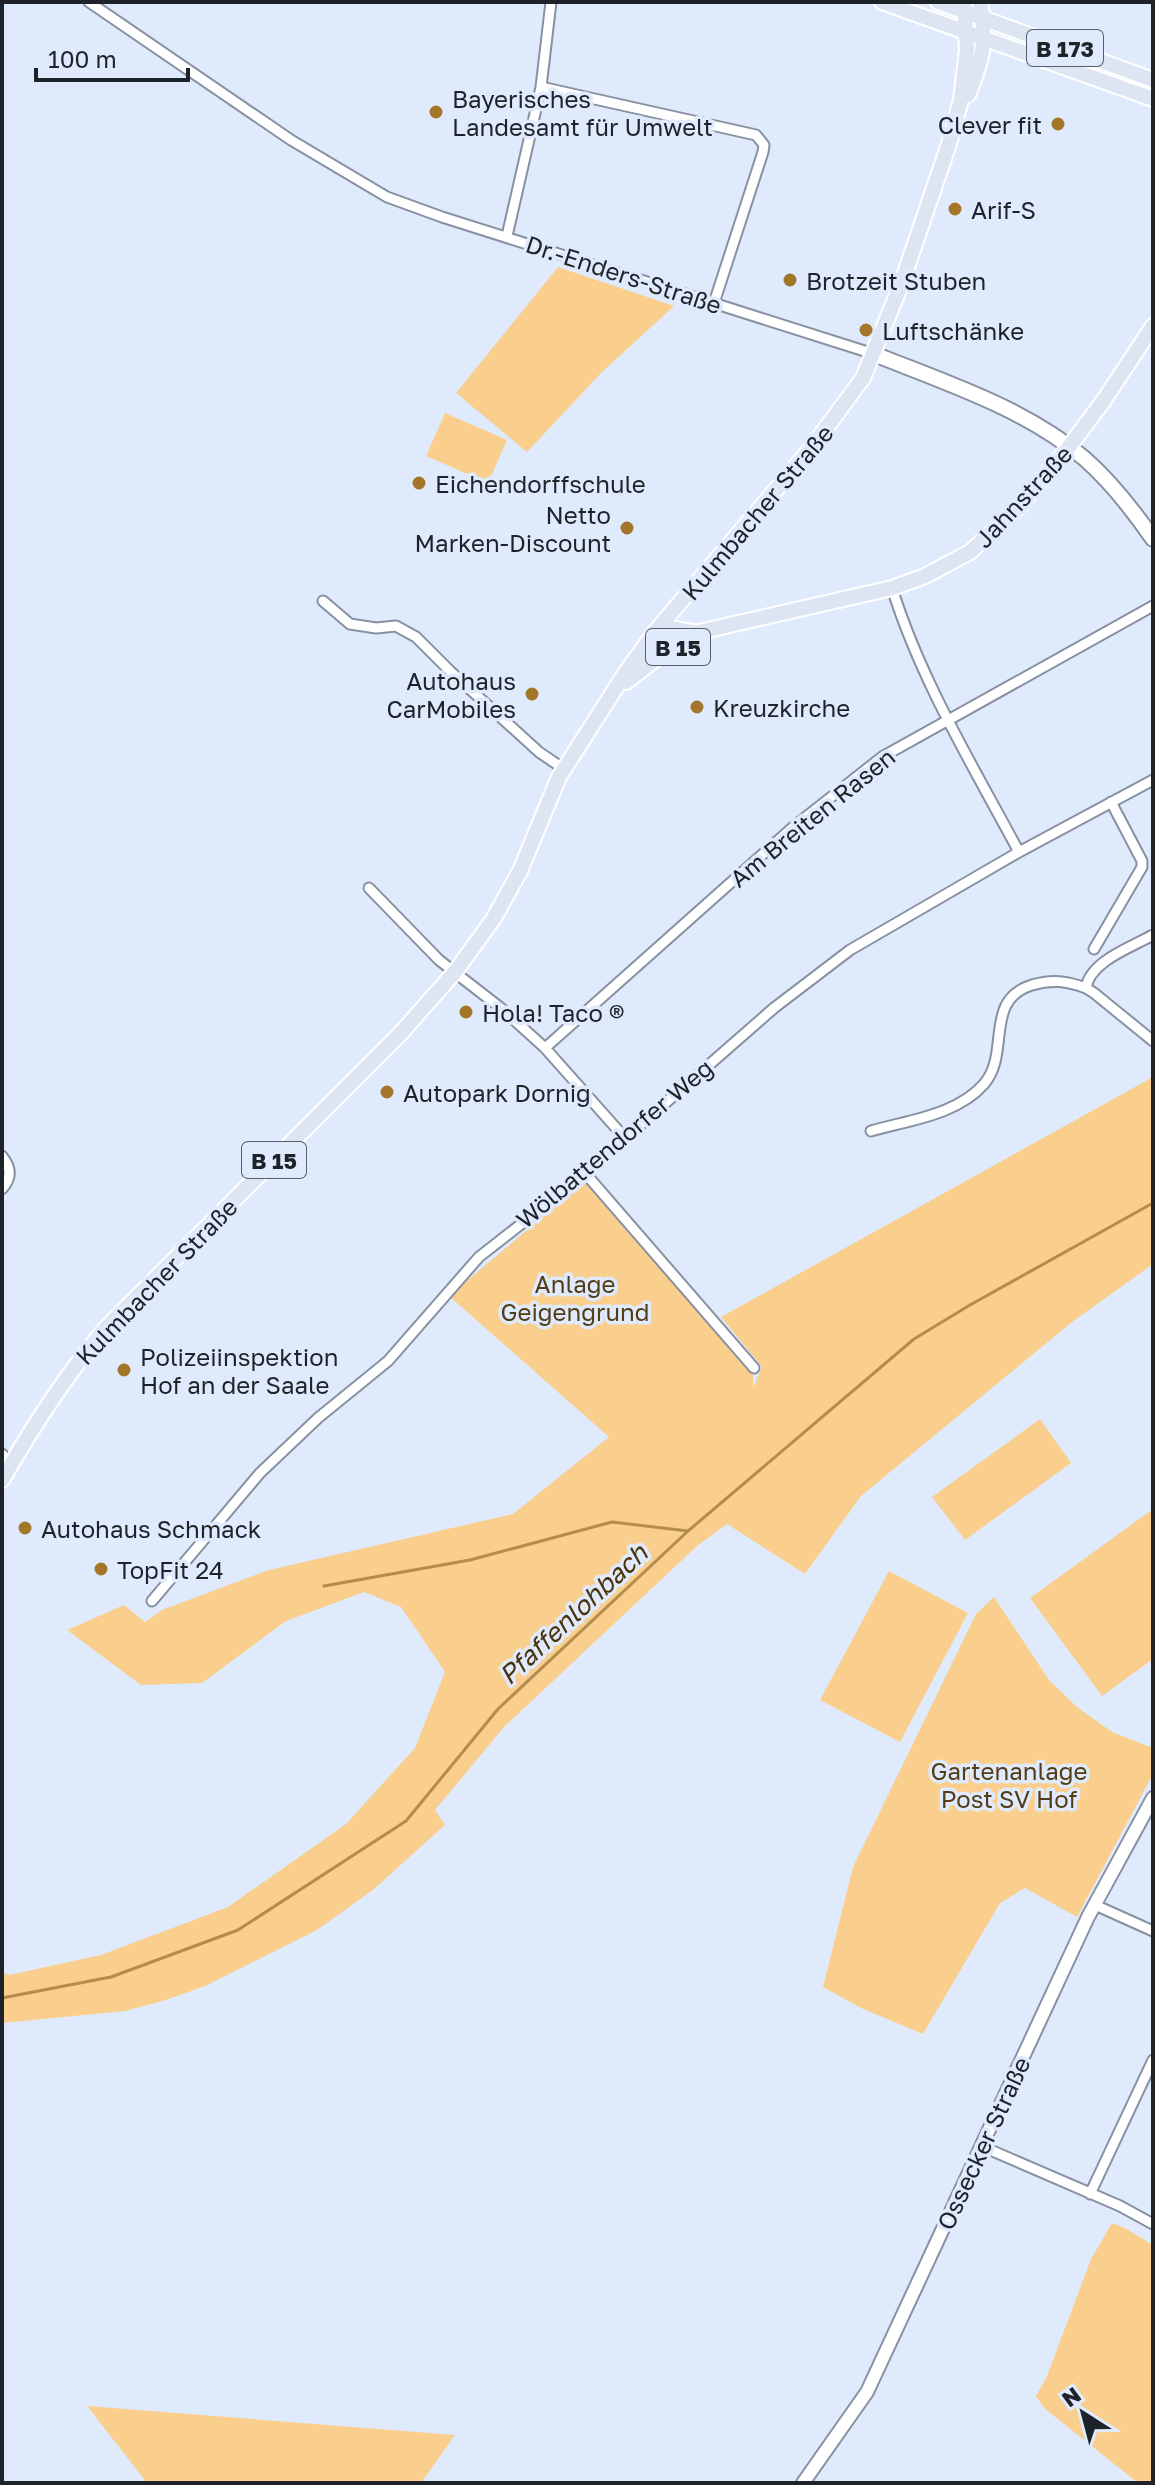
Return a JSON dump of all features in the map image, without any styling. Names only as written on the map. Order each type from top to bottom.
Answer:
[{"type":"main road","name":"B 173","points":[[882,2],[1153,99]]},
{"type":"main road","name":"B 173","points":[[938,2],[964,6],[983,18],[1153,80]]},
{"type":"main road","name":"Kulmbacher Straße","points":[[2,1480],[7,1458],[107,1327],[400,1034],[455,972],[494,918],[520,871],[564,769],[613,693],[655,632],[863,378],[901,285],[949,144],[982,61],[984,37],[980,2]]},
{"type":"main road","name":"Kulmbacher Straße","points":[[949,144],[965,78],[964,6]]},
{"type":"main road","name":"Jahnstraße","points":[[655,632],[671,627],[687,633],[699,632],[892,588],[925,576],[970,552],[1020,506],[1069,447],[1153,326]]},
{"type":"main road","name":"Dr.-Enders-Straße","points":[[874,354],[982,397],[1069,447],[1104,477],[1153,539]]},
{"type":"main road","name":"B 15","points":[[613,693],[648,663],[673,649],[753,619]]},
{"type":"street","name":"Dr.-Enders-Straße","points":[[89,2],[291,140],[387,197],[874,354]]},
{"type":"street","points":[[507,236],[541,87],[551,2]]},
{"type":"street","points":[[541,87],[756,135],[761,140],[763,152],[714,303]]},
{"type":"street","points":[[892,588],[912,645],[1019,852]]},
{"type":"street","points":[[323,601],[350,624],[376,628],[396,626],[416,637],[539,752],[564,769]]},
{"type":"street","name":"Am Breiten Rasen","points":[[545,1048],[813,810],[882,757],[1153,606]]},
{"type":"street","name":"Wölbattendorfer Weg","points":[[152,1601],[260,1473],[318,1418],[388,1361],[479,1257],[585,1173],[774,1008],[850,950],[1019,852],[1153,780]]},
{"type":"street","points":[[1094,949],[1142,867],[1142,861],[1111,802]]},
{"type":"street","points":[[369,888],[439,960],[502,1009],[545,1048],[624,1137]]},
{"type":"street","points":[[1086,988],[1086,982],[1103,964],[1153,935]]},
{"type":"street","points":[[871,1131],[956,1106],[986,1082],[997,1058],[1000,1020],[1005,1004],[1013,994],[1027,986],[1043,981],[1065,981],[1086,988],[1153,1041]]},
{"type":"street","points":[[2,1156],[10,1172],[9,1180],[2,1189]]},
{"type":"street","points":[[585,1173],[754,1368]]},
{"type":"street","name":"Ossecker Straße","points":[[803,2483],[867,2392],[1095,1905],[1153,1798]]},
{"type":"street","points":[[1095,1905],[1153,1931]]},
{"type":"street","points":[[1090,2194],[1153,2060]]},
{"type":"street","points":[[981,2146],[1120,2206],[1153,2224]]},
{"type":"green space","points":[[558,267],[674,306],[602,372],[527,452],[456,393]]},
{"type":"green space","points":[[445,413],[507,440],[488,483],[426,456]]},
{"type":"green space","name":"Anlage Geigengrund","points":[[1153,1077],[1153,1264],[1072,1322],[861,1496],[805,1574],[727,1524],[697,1546],[504,1727],[435,1810],[445,1825],[374,1889],[317,1930],[205,1986],[166,2000],[125,2011],[2,2023],[2,1972],[9,1975],[101,1955],[228,1907],[346,1824],[415,1748],[445,1672],[401,1607],[364,1592],[286,1621],[202,1683],[141,1685],[67,1630],[124,1605],[145,1622],[162,1610],[269,1570],[513,1514],[609,1437],[449,1296],[585,1181],[753,1374],[753,1388],[762,1367],[721,1317]]},
{"type":"green space","points":[[1040,1419],[1071,1463],[965,1540],[932,1497]]},
{"type":"green space","points":[[1153,1509],[1153,1659],[1102,1696],[1030,1598]]},
{"type":"green space","points":[[889,1571],[968,1613],[900,1742],[820,1700]]},
{"type":"green space","name":"Gartenanlage Post SV Hof","points":[[994,1597],[1049,1680],[1077,1707],[1112,1732],[1153,1748],[1153,1774],[1077,1917],[1025,1888],[1000,1903],[923,2034],[861,2008],[823,1987],[853,1867],[976,1614]]},
{"type":"green space","points":[[1112,2223],[1153,2245],[1153,2483],[1138,2483],[1044,2408],[1036,2396],[1047,2376],[1091,2259]]},
{"type":"green space","points":[[87,2406],[455,2435],[421,2483],[147,2483]]},
{"type":"waterway","name":"Pfaffenlohbach","points":[[2,1998],[111,1977],[238,1930],[406,1821],[498,1709],[688,1531],[914,1339],[1153,1203]]},
{"type":"waterway","points":[[324,1586],[470,1560],[612,1522],[688,1531]]},
{"type":"place","name":"Bayerisches Landesamt für Umwelt","points":[[436,112]]},
{"type":"place","name":"Clever fit","points":[[1058,124]]},
{"type":"place","name":"Arif-S","points":[[955,209]]},
{"type":"place","name":"Brotzeit Stuben","points":[[790,280]]},
{"type":"place","name":"Luftschänke","points":[[866,330]]},
{"type":"place","name":"Eichendorffschule","points":[[419,483]]},
{"type":"place","name":"Netto Marken-Discount","points":[[627,528]]},
{"type":"place","name":"Autohaus CarMobiles","points":[[532,694]]},
{"type":"place","name":"Kreuzkirche","points":[[697,707]]},
{"type":"place","name":"Hola! Taco ®","points":[[466,1012]]},
{"type":"place","name":"Autopark Dornig","points":[[387,1092]]},
{"type":"place","name":"Polizeiinspektion Hof an der Saale","points":[[124,1370]]},
{"type":"place","name":"Autohaus Schmack","points":[[25,1528]]},
{"type":"place","name":"TopFit 24","points":[[101,1569]]}]
